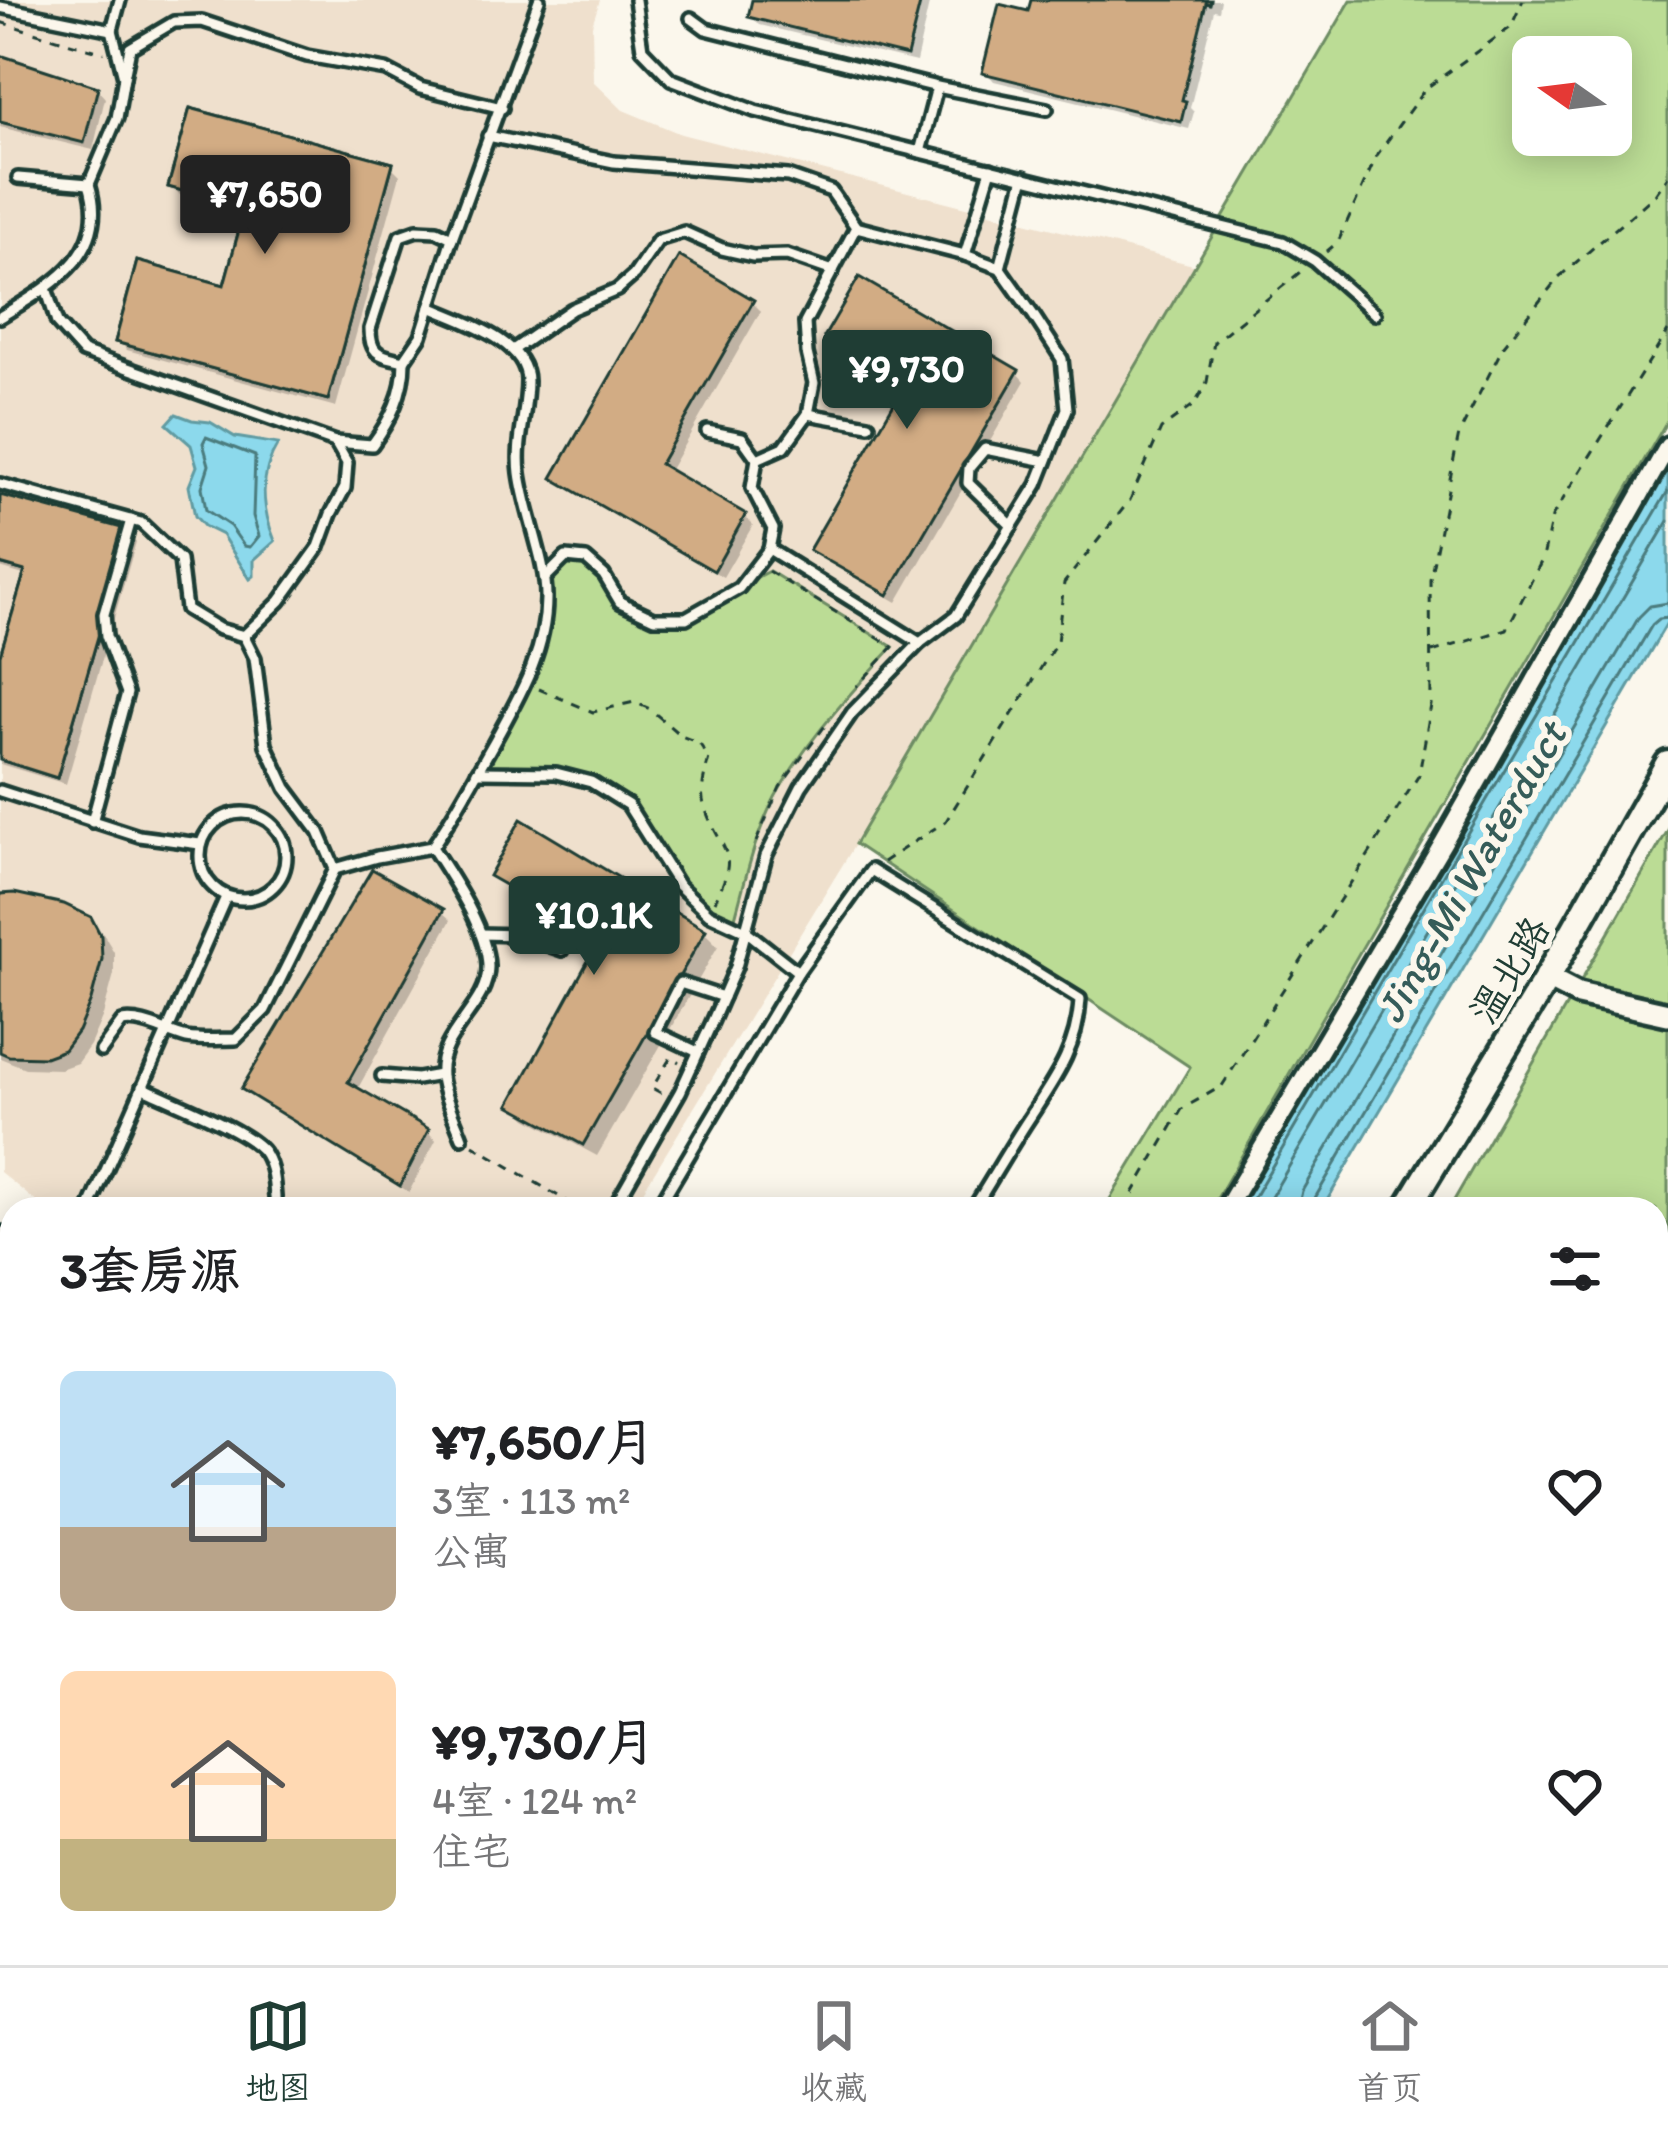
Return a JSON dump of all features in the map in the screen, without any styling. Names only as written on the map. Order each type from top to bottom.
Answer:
[{"type":"main road","name":"温北路","points":[[1414,1197],[1668,764]]},
{"type":"street","points":[[1233,1197],[1444,843],[1668,446]]},
{"type":"street","points":[[1546,978],[1578,994],[1668,1014]]},
{"type":"lane","points":[[121,0],[112,30],[124,77]]},
{"type":"lane","points":[[46,288],[57,323],[83,352],[334,442],[372,445],[388,424],[404,384],[404,361],[421,336],[539,0]]},
{"type":"lane","points":[[635,0],[642,49],[671,79],[754,111],[1283,242],[1315,261],[1375,314]]},
{"type":"lane","points":[[0,8],[112,30]]},
{"type":"lane","points":[[691,18],[706,29],[1046,109]]},
{"type":"lane","points":[[0,317],[75,265],[95,204],[89,184],[117,118],[130,48],[173,22],[202,21],[307,56],[386,70],[420,88],[502,108]]},
{"type":"lane","points":[[920,152],[937,87]]},
{"type":"lane","points":[[488,136],[614,162],[788,176],[830,191],[856,227],[1000,268],[1062,359],[1067,409],[1037,484],[956,616],[920,644],[852,713],[801,787],[766,856],[736,967],[723,997],[680,1092],[620,1197]]},
{"type":"lane","points":[[965,255],[991,169]]},
{"type":"lane","points":[[1000,268],[1024,177]]},
{"type":"lane","points":[[19,178],[89,184]]},
{"type":"lane","points":[[757,459],[784,447],[808,414],[814,383],[805,323],[856,227]]},
{"type":"lane","points":[[404,361],[378,354],[370,344],[370,329],[400,236],[417,230],[452,238]]},
{"type":"lane","points":[[513,350],[572,309],[617,290],[634,275],[658,240],[684,232],[722,249],[753,256],[787,255],[833,271]]},
{"type":"lane","points":[[101,1051],[122,1022],[133,1020],[195,1039],[236,1039],[265,1010],[335,869],[432,847],[457,811],[534,667],[547,602],[523,499],[518,452],[528,376],[513,350],[492,334],[430,307]]},
{"type":"lane","points":[[808,414],[869,425]]},
{"type":"lane","points":[[545,578],[566,557],[586,559],[604,575],[620,602],[653,618],[686,618],[739,588],[769,549],[773,529],[752,488],[757,459],[742,438],[707,431]]},
{"type":"lane","points":[[244,636],[280,601],[319,547],[345,488],[347,464],[334,442]]},
{"type":"lane","points":[[1012,526],[968,483],[969,468],[986,448],[1046,461]]},
{"type":"lane","points":[[0,484],[141,523],[180,560],[186,608],[219,629],[244,636],[255,658],[266,745],[286,788],[319,832],[335,869]]},
{"type":"lane","points":[[92,823],[127,694],[106,636],[104,614],[130,520]]},
{"type":"lane","points":[[769,549],[920,644]]},
{"type":"lane","points":[[477,772],[556,773],[591,782],[628,805],[679,886],[709,914],[746,931],[798,972]]},
{"type":"lane","points":[[0,790],[139,836],[200,844]]},
{"type":"lane","points":[[250,813],[276,827],[284,840],[285,869],[268,892],[241,900],[226,897],[206,879],[200,844],[222,818],[250,813]]},
{"type":"lane","points":[[432,847],[481,934],[489,967],[481,994],[445,1050],[440,1075],[462,1138]]},
{"type":"lane","points":[[664,1197],[798,972],[871,870],[1080,999],[1079,1025],[1070,1050],[981,1197]]},
{"type":"lane","points":[[93,1197],[226,897]]},
{"type":"lane","points":[[481,934],[519,935],[562,950]]},
{"type":"lane","points":[[698,1052],[656,1032],[680,983],[723,997]]},
{"type":"lane","points":[[382,1076],[417,1079],[440,1075]]},
{"type":"lane","points":[[142,1088],[232,1129],[263,1149],[275,1197]]},
{"type":"path","points":[[871,870],[946,821],[1057,642],[1064,583],[1130,500],[1161,429],[1195,404],[1207,382],[1214,342],[1338,242],[1377,155],[1425,89],[1511,27],[1523,0]]},
{"type":"path","points":[[0,22],[103,52],[124,77]]},
{"type":"path","points":[[1131,1197],[1182,1109],[1222,1086],[1419,775],[1431,705],[1430,579],[1459,434],[1503,347],[1559,277],[1655,195],[1668,176]]},
{"type":"path","points":[[1430,652],[1507,629],[1543,558],[1552,518],[1668,332]]},
{"type":"path","points":[[769,571],[892,647],[846,700]]},
{"type":"path","points":[[526,683],[592,712],[634,702],[650,709],[681,736],[699,743],[709,758],[702,788],[704,806],[729,855],[727,878],[709,914]]},
{"type":"path","points":[[756,841],[780,787],[831,718]]},
{"type":"path","points":[[664,1096],[652,1088],[671,1057],[681,1063]]},
{"type":"path","points":[[462,1138],[560,1197]]},
{"type":"shaded area","points":[[0,0],[600,0],[592,25],[593,81],[623,110],[681,134],[1197,266],[867,825],[639,1197],[30,1197],[0,1172]]},
{"type":"green space","points":[[1351,0],[1668,0],[1668,419],[1218,1197],[1111,1197],[1190,1067],[855,844]]},
{"type":"green space","points":[[566,557],[586,559],[618,599],[663,619],[698,611],[769,571],[893,647],[848,696],[782,785],[758,835],[733,925],[685,893],[632,813],[607,790],[563,774],[477,772],[535,656],[542,632],[545,578]]},
{"type":"green space","points":[[1668,830],[1668,1197],[1456,1197]]},
{"type":"water","points":[[176,414],[210,422],[235,437],[278,444],[264,491],[275,541],[254,560],[250,579],[222,535],[195,516],[189,486],[197,466],[191,445],[167,424]]},
{"type":"water","name":"Jing-Mi Waterduct","points":[[1668,468],[1668,621],[1329,1197],[1240,1197]]},
{"type":"building","points":[[752,0],[921,0],[907,56],[748,17]]},
{"type":"building","points":[[1031,0],[1211,0],[1206,3],[1182,100],[1186,101],[1181,122],[982,73],[999,4],[1028,11]]},
{"type":"building","points":[[0,55],[98,87],[84,143],[0,122]]},
{"type":"building","points":[[190,108],[393,163],[328,400],[115,342],[137,261],[224,285],[245,208],[168,187]]},
{"type":"building","points":[[190,108],[393,163],[328,400],[115,342],[137,261],[224,285],[245,208],[168,187]]},
{"type":"building","points":[[679,256],[754,300],[660,464],[746,514],[714,571],[552,478]]},
{"type":"building","points":[[859,277],[1019,370],[888,595],[809,550],[905,384],[824,337]]},
{"type":"building","points":[[0,495],[129,530],[57,778],[0,760],[0,655],[25,571],[0,564]]},
{"type":"building","points":[[0,495],[129,530],[57,778],[0,760],[0,655],[25,571],[0,564]]},
{"type":"building","points":[[521,819],[706,930],[583,1145],[509,1105],[600,939],[489,876]]},
{"type":"building","points":[[372,869],[444,909],[348,1082],[429,1129],[400,1186],[241,1089]]},
{"type":"building","points":[[0,894],[64,904],[91,917],[101,936],[102,959],[78,1031],[64,1050],[45,1057],[0,1052]]}]
